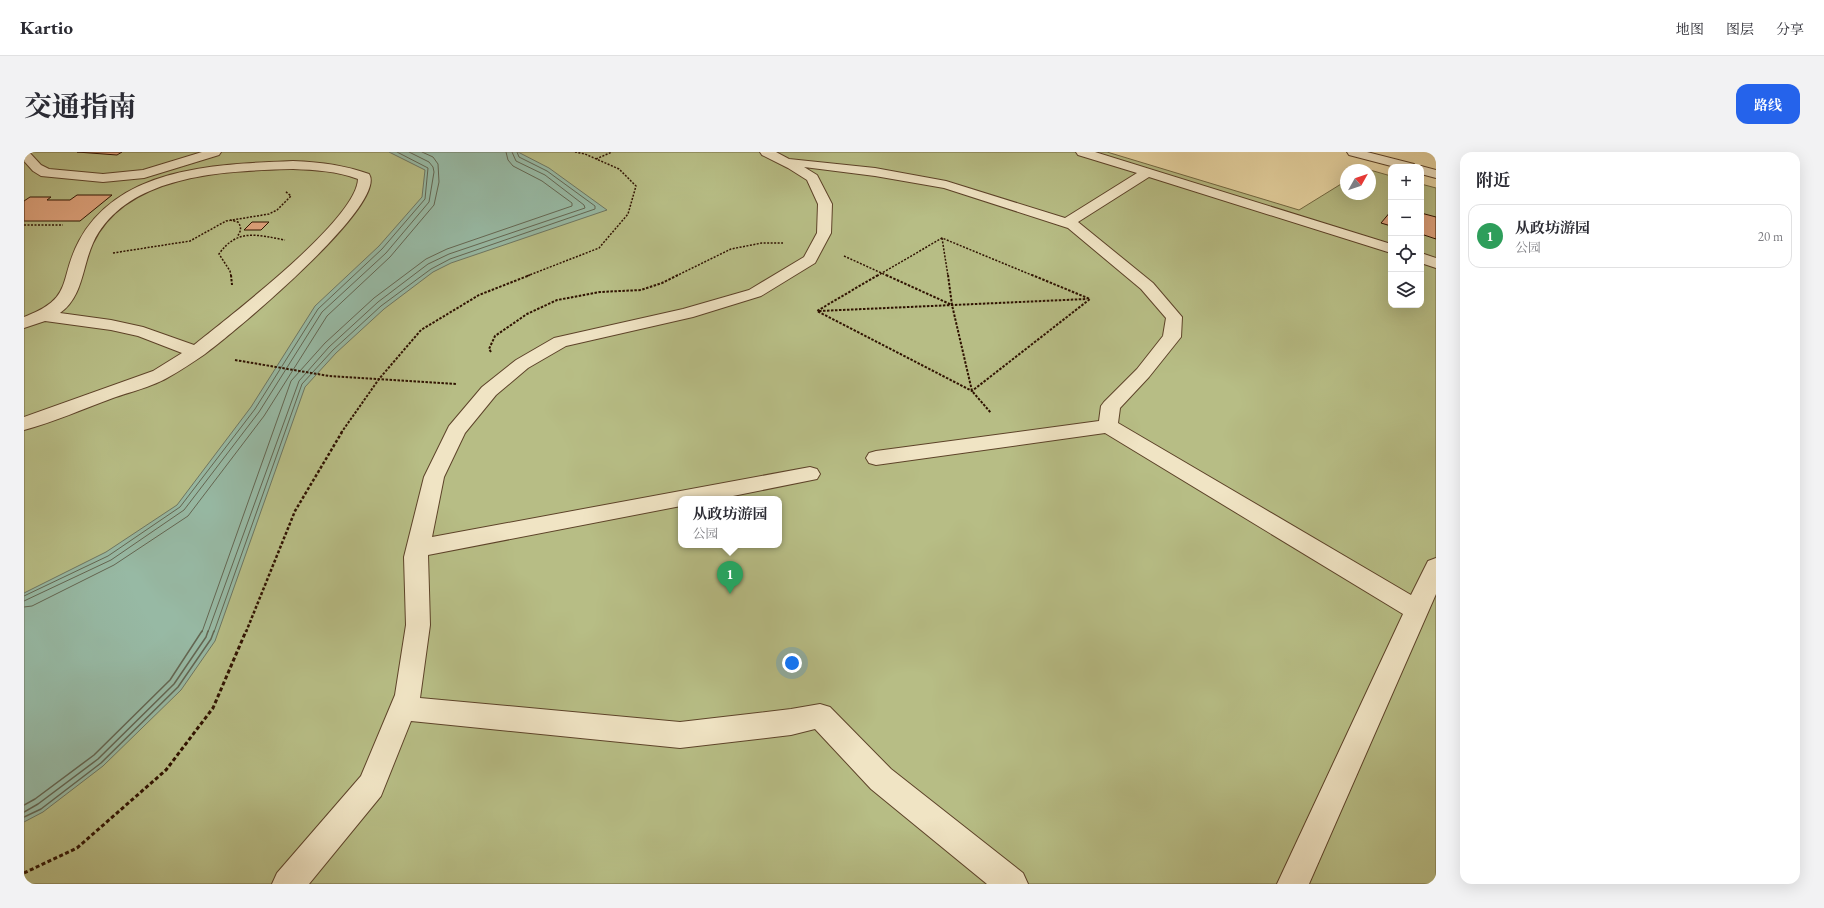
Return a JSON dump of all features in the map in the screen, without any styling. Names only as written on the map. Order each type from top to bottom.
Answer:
[{"type":"street","points":[[24,154],[37,168],[46,173],[103,178],[144,174],[215,152]]},
{"type":"street","points":[[288,884],[370,786],[408,695],[418,625],[416,557],[434,477],[456,431],[494,387],[522,364],[560,342],[687,313],[755,293],[810,260],[824,233],[825,204],[812,178],[785,161],[766,152]]},
{"type":"street","points":[[1082,152],[1388,248]]},
{"type":"street","points":[[1352,152],[1398,164]]},
{"type":"street","points":[[785,161],[874,172],[946,186],[1073,225],[1146,286],[1174,317],[1172,337],[1143,373],[1111,406],[1108,426]]},
{"type":"street","points":[[24,323],[45,316],[62,303],[70,289],[84,247],[97,225],[116,206],[140,190],[160,183],[193,175],[237,168],[314,166],[354,171],[364,177],[364,185],[354,203],[332,233],[288,276],[195,352],[159,374],[24,424]]},
{"type":"street","points":[[1424,171],[1436,174]]},
{"type":"street","points":[[1066,223],[1148,173]]},
{"type":"street","points":[[127,176],[140,190]]},
{"type":"street","points":[[1424,259],[1436,263]]},
{"type":"street","points":[[45,316],[111,325],[142,332],[195,352]]},
{"type":"street","points":[[876,458],[1108,426],[1417,610]]},
{"type":"street","points":[[693,496],[810,474]]},
{"type":"street","points":[[418,548],[678,499]]},
{"type":"street","points":[[1293,884],[1436,567]]},
{"type":"street","points":[[402,708],[680,735],[791,722],[826,712],[881,778],[1012,884]]},
{"type":"path","points":[[24,873],[77,848],[166,770],[213,708],[268,580],[295,511],[333,444],[379,380],[421,330],[479,295],[599,248],[628,214],[636,186],[618,169],[596,159],[575,152]]},
{"type":"path","points":[[596,159],[612,152]]},
{"type":"path","points":[[80,258],[159,245],[181,243],[205,234],[216,226],[230,220],[241,217],[259,217],[273,212],[286,204],[291,196],[278,184],[237,168]]},
{"type":"path","points":[[230,220],[238,222],[241,226],[241,231],[237,237]]},
{"type":"path","points":[[24,225],[97,225]]},
{"type":"path","points":[[242,315],[231,301],[232,286],[230,271],[219,254],[223,245],[237,237],[253,235],[319,245]]},
{"type":"path","points":[[942,238],[1090,299]]},
{"type":"path","points":[[942,238],[952,305],[972,391]]},
{"type":"path","points":[[817,311],[942,238]]},
{"type":"path","points":[[817,311],[1090,299]]},
{"type":"path","points":[[972,391],[1090,299]]},
{"type":"path","points":[[817,311],[972,391]]},
{"type":"path","points":[[267,365],[329,376],[494,387]]},
{"type":"green space","points":[[24,152],[1107,152],[1299,210],[1340,185],[1340,200],[1376,200],[1376,172],[1388,175],[1388,308],[1424,308],[1424,185],[1436,188],[1436,884],[24,884]]},
{"type":"water","points":[[389,152],[518,152],[549,168],[607,210],[451,263],[433,272],[384,309],[336,353],[305,387],[215,641],[181,690],[103,766],[43,812],[24,822],[24,593],[106,552],[177,505],[251,407],[315,306],[379,246],[422,197],[425,170]]},
{"type":"building","points":[[77,152],[122,152],[117,155]]},
{"type":"building","points":[[77,195],[112,195],[80,221],[24,221],[24,201],[30,197],[51,197],[47,200],[70,200]]},
{"type":"building","points":[[1424,214],[1436,217],[1436,239],[1424,235]]},
{"type":"building","points":[[1388,215],[1388,225],[1381,223]]},
{"type":"building","points":[[252,222],[269,222],[261,230],[244,230]]},
{"type":"place","name":"从政坊游园","points":[[730,594]]}]
